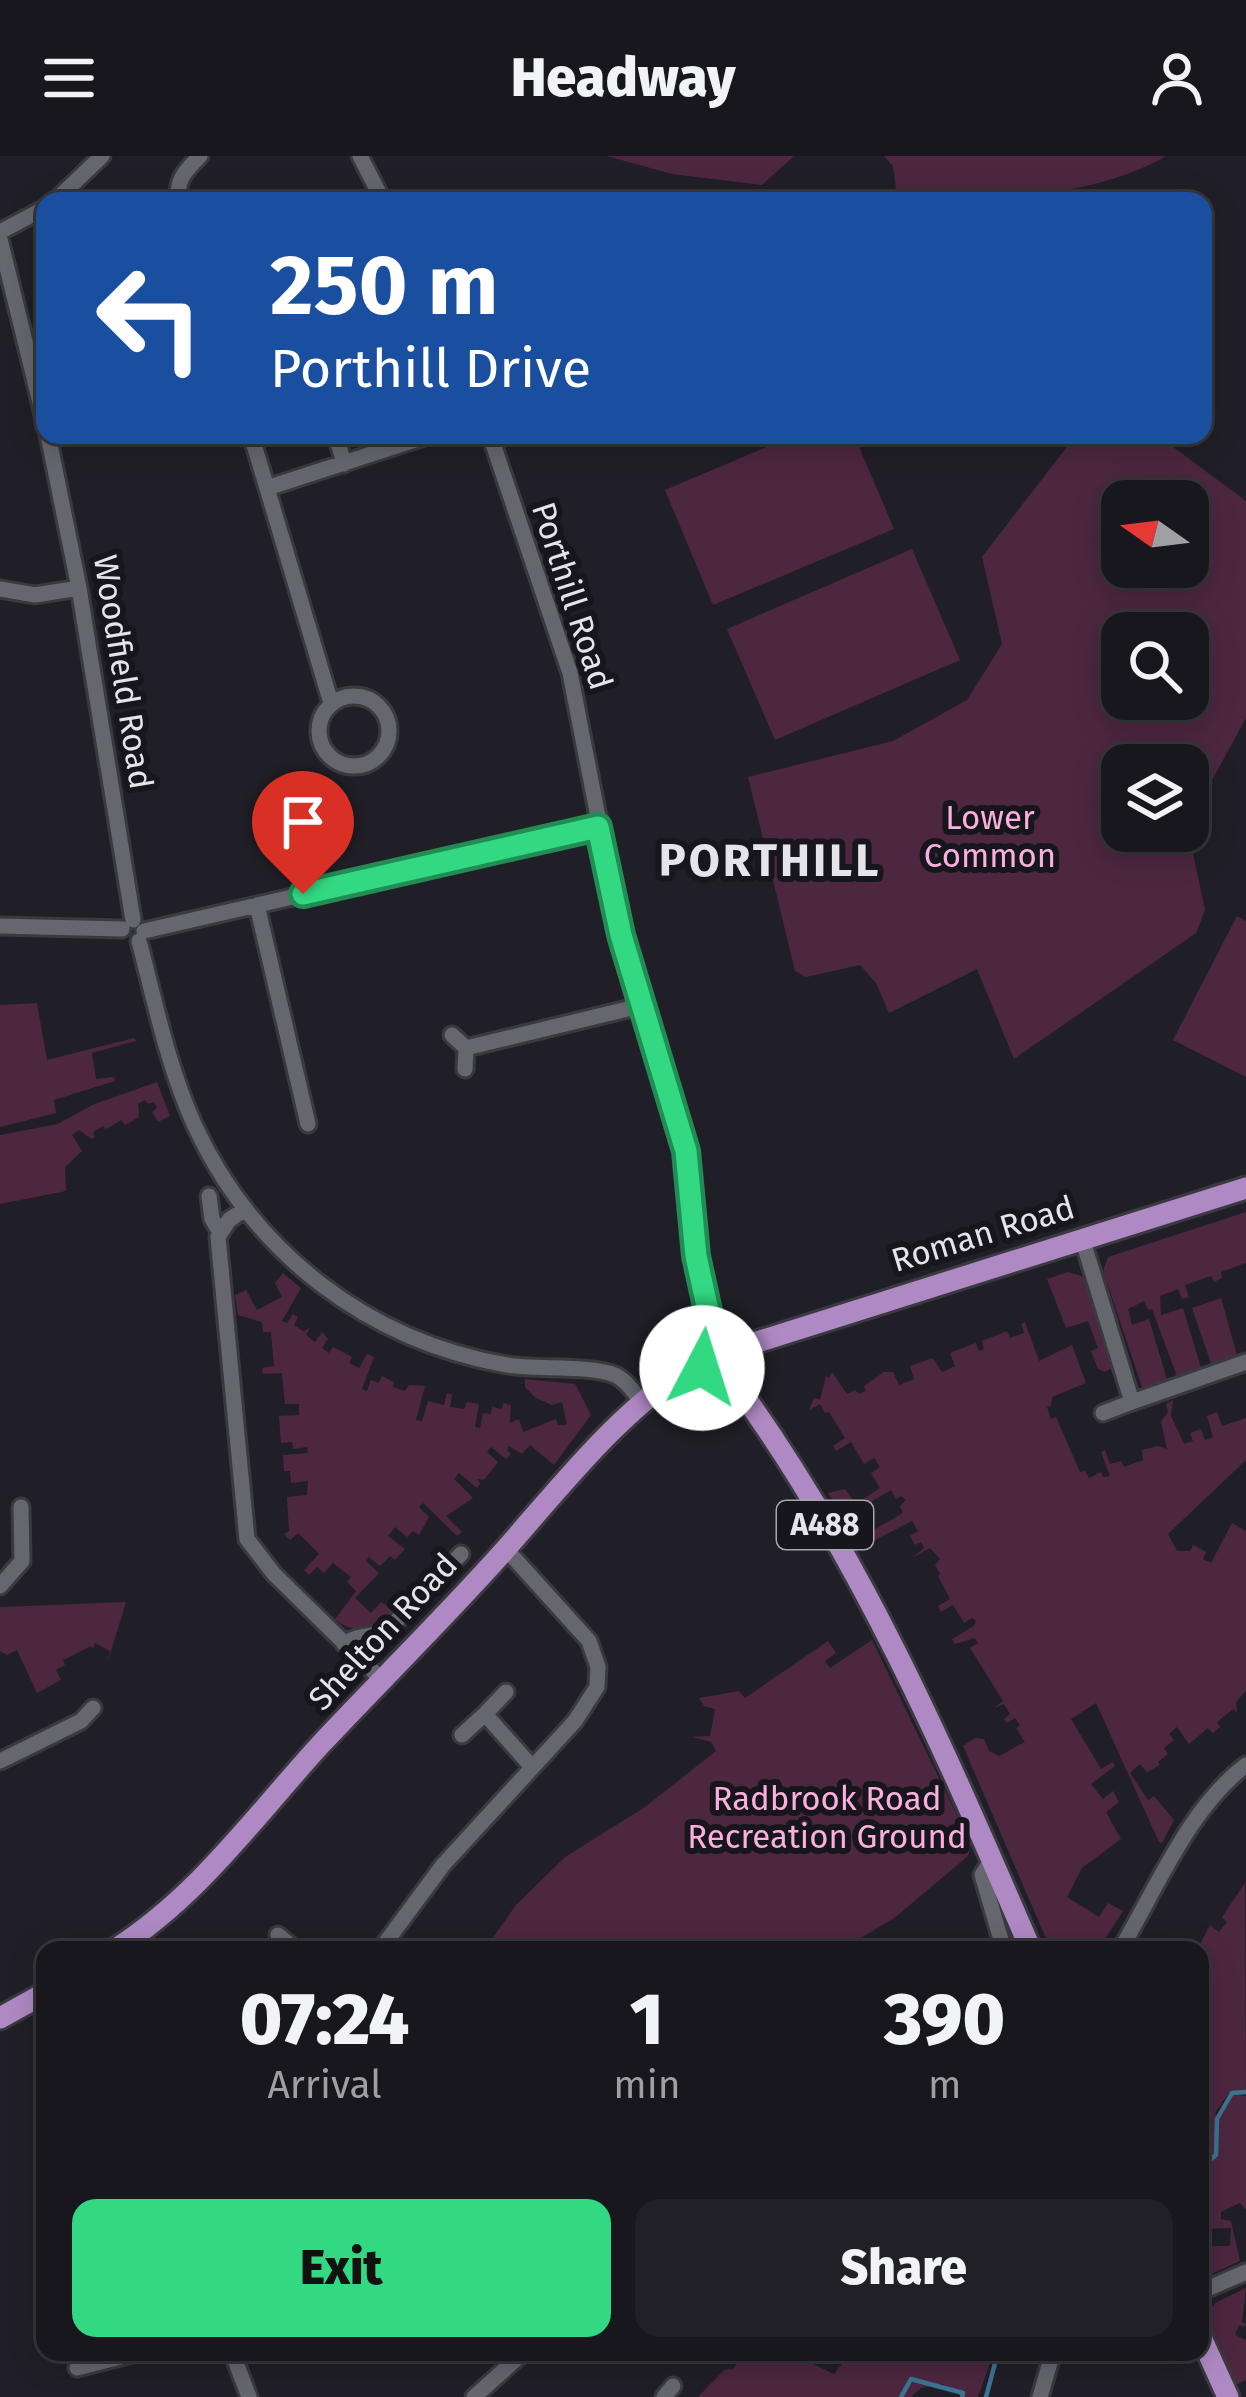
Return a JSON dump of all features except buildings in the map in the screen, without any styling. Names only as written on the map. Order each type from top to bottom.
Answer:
[{"type":"main road","name":"Roman Road","points":[[741,1347],[1246,1188]]},
{"type":"main road","points":[[727,1337],[741,1347],[745,1361],[732,1379],[713,1379],[700,1360],[714,1338],[727,1337]]},
{"type":"main road","name":"Shelton Road","points":[[126,1941],[206,1874],[641,1401],[700,1360]]},
{"type":"main road","name":"A488","points":[[732,1379],[827,1528],[892,1646],[947,1754],[1027,1941]]},
{"type":"main road","points":[[0,2018],[36,1998]]},
{"type":"main road","points":[[1209,2355],[1228,2397]]},
{"type":"street","points":[[64,192],[102,156]]},
{"type":"street","points":[[177,192],[183,173],[200,156]]},
{"type":"street","points":[[360,156],[378,192]]},
{"type":"street","points":[[36,214],[0,236],[36,386]]},
{"type":"street","name":"Woodfield Road","points":[[50,444],[80,588],[135,930],[184,1100],[245,1209],[314,1282],[384,1325],[456,1354],[508,1365],[615,1375],[641,1401]]},
{"type":"street","points":[[254,444],[331,704]]},
{"type":"street","points":[[338,444],[344,464]]},
{"type":"street","points":[[267,488],[403,444]]},
{"type":"street","name":"Porthill Road","points":[[493,444],[570,673],[598,827],[640,1006],[686,1151],[696,1256],[714,1338]]},
{"type":"street","points":[[0,589],[35,595],[80,588]]},
{"type":"street","points":[[361,695],[382,709],[389,734],[383,752],[364,765],[342,764],[322,747],[320,718],[331,704],[341,697],[361,695]]},
{"type":"street","points":[[0,926],[135,930],[598,827]]},
{"type":"street","points":[[257,905],[308,1124]]},
{"type":"street","points":[[466,1048],[640,1006]]},
{"type":"street","points":[[452,1034],[466,1048],[465,1069]]},
{"type":"street","points":[[209,1196],[219,1231],[248,1539],[274,1574],[384,1682]]},
{"type":"street","points":[[219,1231],[245,1209]]},
{"type":"street","points":[[1082,1238],[1132,1402]]},
{"type":"street","points":[[1102,1413],[1246,1362]]},
{"type":"street","points":[[0,1586],[21,1578],[22,1507]]},
{"type":"street","points":[[387,1941],[443,1864],[589,1705],[597,1687],[598,1667],[589,1641],[506,1549]]},
{"type":"street","points":[[344,1644],[387,1631],[461,1553]]},
{"type":"street","points":[[462,1736],[506,1692]]},
{"type":"street","points":[[0,1761],[80,1721],[93,1708]]},
{"type":"street","points":[[485,1714],[532,1767]]},
{"type":"street","points":[[1125,1941],[1197,1816],[1221,1784],[1246,1765]]},
{"type":"street","points":[[992,1859],[982,1875],[1001,1941]]},
{"type":"street","points":[[278,1935],[285,1941]]},
{"type":"street","points":[[1209,2288],[1246,2272]]},
{"type":"street","points":[[77,2368],[105,2361]]},
{"type":"street","points":[[235,2361],[249,2397]]},
{"type":"street","points":[[474,2397],[514,2361]]},
{"type":"street","points":[[1040,2397],[1050,2361]]},
{"type":"green space","points":[[607,156],[794,156],[762,185],[672,174]]},
{"type":"green space","points":[[884,156],[1166,156],[1115,178],[1050,192],[902,192],[896,189],[893,166]]},
{"type":"green space","points":[[774,444],[858,444],[894,529],[713,605],[665,490]]},
{"type":"green space","name":"Lower Common","points":[[1069,444],[1169,444],[1246,501],[1246,718],[1209,786],[1209,744],[1101,744],[1101,852],[1193,852],[1205,910],[1196,933],[1014,1059],[977,969],[889,1013],[876,983],[860,965],[806,977],[795,971],[748,777],[893,741],[967,700],[1002,644],[982,557]]},
{"type":"green space","points":[[912,549],[960,660],[775,740],[727,629]]},
{"type":"green space","points":[[1237,916],[1246,921],[1246,1077],[1173,1040]]},
{"type":"green space","points":[[37,1003],[47,1060],[136,1041],[92,1053],[96,1079],[114,1077],[115,1081],[54,1100],[56,1113],[0,1127],[0,1005]]},
{"type":"green space","points":[[157,1082],[170,1116],[158,1122],[152,1112],[157,1108],[154,1102],[145,1100],[138,1104],[139,1117],[125,1125],[121,1120],[106,1129],[103,1126],[93,1132],[92,1139],[79,1130],[72,1135],[82,1151],[65,1167],[66,1191],[0,1204],[0,1135],[58,1124],[92,1105]]},
{"type":"green space","points":[[1246,1212],[1246,1263],[1221,1272],[1222,1278],[1214,1282],[1211,1276],[1185,1285],[1189,1297],[1182,1299],[1178,1289],[1160,1296],[1161,1315],[1183,1308],[1202,1371],[1178,1379],[1152,1309],[1144,1301],[1128,1309],[1132,1325],[1149,1319],[1168,1383],[1149,1390],[1142,1387],[1103,1271],[1108,1257]]},
{"type":"green space","points":[[1068,1272],[1088,1278],[1116,1366],[1105,1372],[1098,1369],[1091,1351],[1098,1348],[1088,1321],[1066,1328],[1047,1279]]},
{"type":"green space","points":[[283,1273],[301,1288],[282,1321],[287,1323],[293,1314],[298,1317],[294,1325],[303,1331],[310,1328],[306,1335],[315,1342],[322,1332],[328,1339],[322,1348],[329,1353],[333,1347],[352,1357],[349,1363],[359,1368],[367,1354],[374,1357],[362,1389],[367,1391],[371,1380],[379,1383],[382,1376],[405,1391],[409,1385],[425,1386],[416,1420],[422,1421],[428,1401],[444,1405],[447,1393],[452,1395],[450,1407],[479,1404],[475,1427],[480,1428],[483,1413],[491,1414],[492,1407],[502,1409],[503,1403],[511,1405],[510,1423],[519,1419],[523,1432],[556,1419],[558,1425],[567,1425],[562,1402],[552,1405],[536,1398],[525,1387],[525,1379],[575,1384],[591,1415],[554,1465],[530,1445],[522,1454],[509,1446],[511,1454],[506,1459],[491,1447],[487,1452],[498,1462],[484,1480],[477,1479],[477,1488],[459,1473],[454,1479],[473,1498],[446,1516],[462,1532],[457,1536],[423,1503],[419,1507],[429,1517],[419,1535],[413,1531],[407,1537],[395,1527],[388,1536],[405,1549],[380,1566],[369,1557],[366,1561],[379,1573],[355,1598],[371,1613],[381,1602],[394,1611],[366,1628],[350,1628],[335,1619],[356,1591],[347,1582],[351,1577],[333,1563],[324,1573],[317,1567],[309,1575],[304,1570],[319,1554],[298,1533],[290,1540],[284,1534],[289,1531],[287,1497],[307,1495],[308,1481],[291,1483],[283,1455],[308,1453],[307,1447],[293,1449],[292,1442],[281,1443],[279,1416],[299,1415],[299,1404],[285,1404],[282,1373],[263,1374],[262,1368],[274,1366],[271,1332],[263,1332],[262,1322],[238,1315],[235,1295],[246,1290],[257,1310],[282,1297],[275,1283]]},
{"type":"green space","points":[[1221,1298],[1237,1355],[1216,1364],[1211,1363],[1192,1308]]},
{"type":"green space","points":[[1025,1322],[1039,1361],[1072,1345],[1086,1383],[1052,1397],[1047,1407],[1080,1472],[1085,1471],[1089,1478],[1101,1472],[1103,1477],[1110,1476],[1101,1452],[1105,1450],[1110,1464],[1121,1461],[1124,1467],[1143,1460],[1142,1450],[1167,1449],[1161,1422],[1168,1412],[1166,1404],[1173,1400],[1171,1416],[1184,1444],[1193,1441],[1190,1433],[1201,1429],[1205,1440],[1213,1437],[1207,1416],[1217,1412],[1222,1426],[1246,1418],[1246,1460],[1168,1534],[1177,1551],[1190,1551],[1193,1545],[1206,1552],[1203,1559],[1211,1563],[1232,1523],[1246,1531],[1246,1691],[1236,1702],[1237,1713],[1233,1709],[1217,1722],[1220,1727],[1213,1733],[1208,1728],[1189,1744],[1177,1727],[1169,1734],[1174,1740],[1164,1748],[1168,1754],[1160,1765],[1147,1772],[1140,1764],[1130,1773],[1148,1800],[1154,1796],[1174,1820],[1162,1843],[1096,1703],[1071,1719],[1101,1769],[1113,1762],[1115,1766],[1091,1784],[1103,1799],[1113,1791],[1119,1802],[1106,1812],[1121,1839],[1082,1868],[1067,1897],[1099,1917],[1108,1903],[1123,1911],[1104,1941],[1047,1941],[963,1746],[975,1738],[984,1739],[989,1751],[999,1756],[1025,1742],[1015,1718],[1007,1723],[1004,1719],[1010,1714],[1004,1704],[994,1708],[1003,1701],[970,1648],[978,1643],[975,1638],[955,1644],[952,1639],[976,1621],[972,1618],[964,1623],[953,1605],[941,1612],[938,1606],[950,1599],[935,1565],[940,1559],[930,1548],[912,1558],[924,1548],[910,1536],[918,1531],[912,1521],[863,1546],[849,1526],[857,1525],[868,1533],[903,1513],[900,1506],[906,1500],[896,1499],[891,1490],[844,1518],[828,1493],[845,1489],[856,1504],[880,1488],[871,1473],[880,1467],[874,1458],[864,1464],[851,1442],[836,1451],[833,1446],[845,1438],[829,1412],[820,1404],[809,1410],[814,1398],[820,1400],[826,1376],[832,1372],[847,1394],[866,1391],[864,1386],[884,1372],[893,1372],[899,1385],[914,1379],[910,1366],[933,1358],[942,1372],[955,1366],[950,1353],[976,1343],[979,1351],[984,1349],[982,1341],[1007,1331],[1010,1338],[1024,1333],[1021,1324]]},
{"type":"green space","points":[[126,1602],[107,1664],[110,1651],[95,1643],[93,1649],[63,1660],[65,1665],[56,1670],[61,1680],[37,1693],[17,1650],[7,1655],[0,1651],[0,1607]]},
{"type":"green space","name":"Radbrook Road Recreation Ground","points":[[872,1640],[971,1844],[968,1856],[893,1919],[855,1941],[490,1941],[516,1905],[565,1857],[645,1807],[716,1751],[711,1742],[692,1737],[710,1736],[715,1709],[704,1706],[699,1698],[739,1691],[745,1698],[828,1641],[836,1653],[825,1661],[830,1668]]},
{"type":"green space","points":[[1245,1883],[1246,2090],[1229,2093],[1215,2113],[1221,2117],[1233,2094],[1246,2096],[1246,2210],[1240,2203],[1221,2212],[1221,2219],[1231,2221],[1240,2261],[1209,2275],[1209,2246],[1230,2246],[1231,2228],[1209,2229],[1209,1941],[1202,1941],[1210,1925],[1219,1932],[1227,1922],[1222,1917]]},
{"type":"green space","points":[[1246,2288],[1242,2322],[1246,2324],[1239,2325],[1235,2335],[1246,2340],[1246,2380],[1235,2385],[1209,2325],[1215,2303]]},
{"type":"green space","points":[[734,2361],[807,2361],[834,2374],[844,2361],[991,2361],[978,2397],[962,2397],[943,2384],[921,2388],[911,2397],[698,2397],[724,2370],[736,2365]]},
{"type":"waterway","points":[[1209,2161],[1216,2155],[1217,2119],[1232,2093],[1246,2092]]},
{"type":"waterway","points":[[986,2397],[996,2361]]},
{"type":"waterway","points":[[901,2397],[911,2379],[963,2393],[962,2397]]},
{"type":"district","name":"PORTHILL","points":[[770,861]]},
{"type":"route","points":[[303,894],[598,827],[640,1006],[686,1151],[696,1256],[714,1338],[703,1349],[702,1368]]}]
